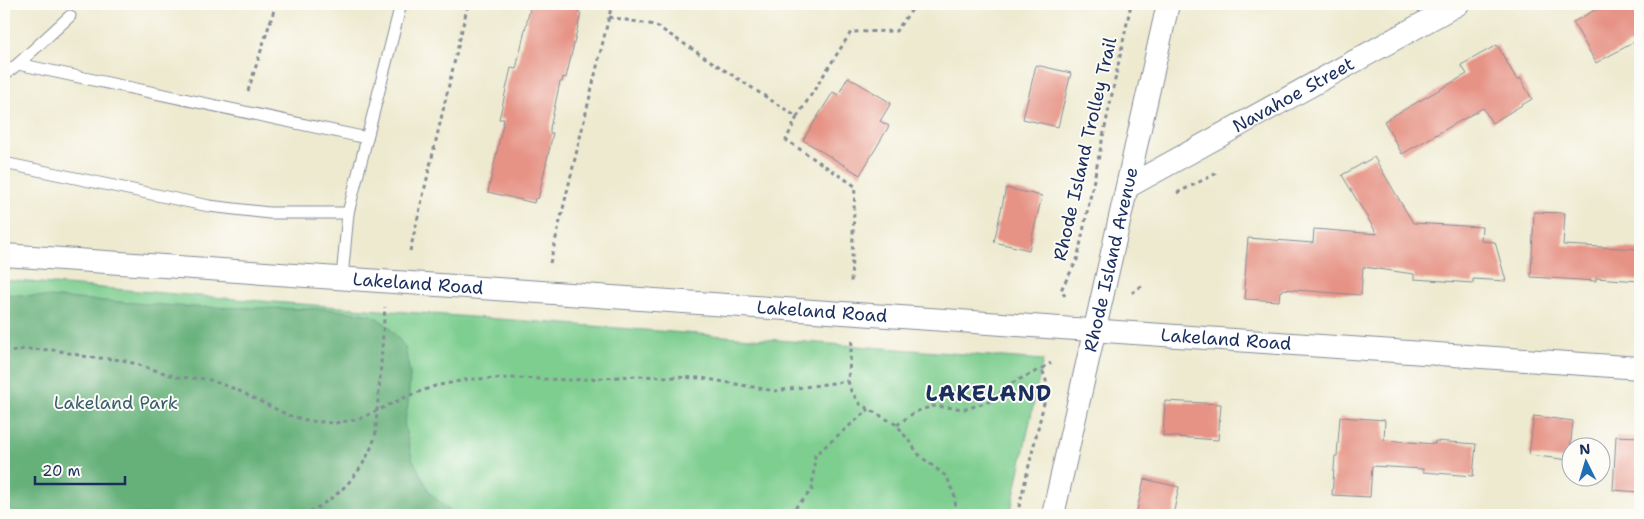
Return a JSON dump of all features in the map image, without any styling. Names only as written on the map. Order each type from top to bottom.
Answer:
[{"type":"street","name":"Rhode Island Avenue","points":[[1053,515],[1168,4]]},
{"type":"street","name":"Navahoe Street","points":[[1128,186],[1458,4]]},
{"type":"street","name":"Lakeland Road","points":[[4,255],[1094,331],[1129,331],[1640,368]]},
{"type":"lane","points":[[342,278],[348,213],[401,4]]},
{"type":"lane","points":[[4,75],[70,16]]},
{"type":"lane","points":[[18,64],[367,138]]},
{"type":"lane","points":[[4,163],[209,206],[269,213],[348,213]]},
{"type":"path","points":[[241,112],[276,4]]},
{"type":"path","points":[[410,252],[468,4]]},
{"type":"path","points":[[550,263],[612,4]]},
{"type":"path","points":[[851,283],[855,186],[786,140],[797,117],[850,32],[896,31],[916,4]]},
{"type":"path","name":"Rhode Island Trolley Trail","points":[[1065,296],[1061,290],[1077,260],[1131,4]]},
{"type":"path","points":[[609,17],[655,25],[797,117]]},
{"type":"path","points":[[1173,195],[1217,173]]},
{"type":"path","points":[[1132,293],[1143,286]]},
{"type":"path","points":[[302,515],[338,495],[366,460],[375,439],[382,378],[382,344],[386,307]]},
{"type":"path","points":[[852,341],[848,381],[851,391],[860,404],[897,425],[920,456],[947,477],[955,497],[956,515]]},
{"type":"path","points":[[4,353],[24,349],[55,350],[88,357],[123,360],[177,376],[207,379],[235,389],[288,415],[310,421],[335,423],[359,419],[408,396],[435,386],[470,379],[570,380],[636,376],[702,378],[774,391],[848,381]]},
{"type":"path","points":[[897,425],[916,412],[932,406],[966,409],[992,401],[1010,384],[1041,370],[1051,363]]},
{"type":"path","points":[[1017,515],[1046,395],[1046,376],[1041,370]]},
{"type":"path","points":[[792,515],[793,510],[812,490],[815,455],[870,408]]},
{"type":"green space","name":"Lakeland Park","points":[[4,280],[1043,360],[1010,515],[4,515]]},
{"type":"green space","points":[[4,294],[192,307],[325,309],[372,315],[387,325],[405,347],[410,374],[408,405],[404,424],[412,458],[430,493],[454,515],[4,515]]},
{"type":"building","points":[[531,4],[559,4],[579,8],[578,13],[581,13],[566,78],[563,77],[562,82],[560,82],[550,128],[550,133],[553,133],[538,199],[535,198],[534,203],[488,192],[504,119],[499,119],[511,68],[516,69]]},
{"type":"building","points":[[1606,4],[1640,4],[1640,39],[1596,63],[1573,22]]},
{"type":"building","points":[[1497,45],[1517,80],[1520,78],[1532,99],[1492,123],[1483,108],[1402,154],[1384,121],[1467,74],[1461,65]]},
{"type":"building","points":[[1036,65],[1071,73],[1058,127],[1023,119]]},
{"type":"building","points":[[848,77],[891,103],[880,121],[889,126],[860,175],[803,140],[833,92],[838,95]]},
{"type":"building","points":[[1374,157],[1413,223],[1482,227],[1481,241],[1495,242],[1506,281],[1473,279],[1473,283],[1414,279],[1414,274],[1363,267],[1361,295],[1283,289],[1283,291],[1280,291],[1279,301],[1245,299],[1248,238],[1313,243],[1314,229],[1377,234],[1342,175]]},
{"type":"building","points":[[1006,188],[1042,196],[1029,250],[994,242]]},
{"type":"building","points":[[1534,212],[1565,213],[1563,245],[1640,249],[1640,281],[1596,278],[1596,281],[1531,277]]},
{"type":"building","points":[[1165,401],[1221,404],[1218,440],[1163,436]]},
{"type":"building","points":[[1534,416],[1573,421],[1571,436],[1562,436],[1562,459],[1529,455]]},
{"type":"building","points":[[1340,417],[1385,420],[1384,440],[1435,444],[1435,441],[1476,444],[1473,476],[1423,472],[1423,469],[1372,466],[1370,497],[1332,495]]},
{"type":"building","points":[[1616,436],[1640,437],[1640,492],[1613,490]]},
{"type":"building","points":[[1144,479],[1179,487],[1173,515],[1136,515]]},
{"type":"district","name":"LAKELAND","points":[[989,393]]}]
